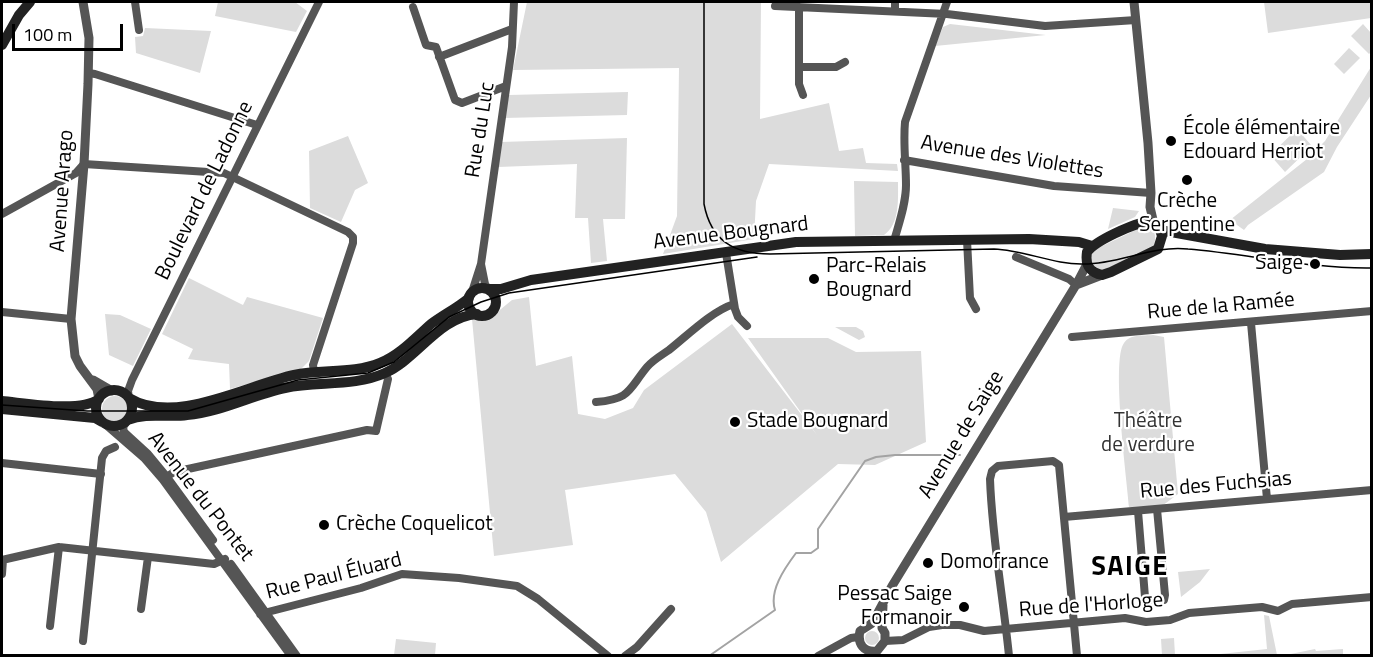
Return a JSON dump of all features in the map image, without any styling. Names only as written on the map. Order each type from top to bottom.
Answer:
[{"type":"main road","points":[[2,45],[24,3]]},
{"type":"main road","points":[[1187,236],[1170,238],[1161,243],[1154,253],[1102,275],[1094,273],[1087,264],[1090,249],[1143,222],[1187,236],[1252,248],[1341,255],[1371,260]]},
{"type":"main road","points":[[1157,227],[1162,236],[1161,243]]},
{"type":"main road","name":"Avenue Bougnard","points":[[129,398],[142,404],[187,407],[281,378],[368,366],[386,360],[480,288],[494,290],[524,281],[726,253],[769,244],[796,242],[1029,239],[1079,242],[1090,249]]},
{"type":"main road","points":[[1341,255],[1371,254]]},
{"type":"main road","name":"Avenue Bougnard","points":[[128,420],[142,416],[197,414],[283,388],[351,381],[385,373],[444,328],[464,318],[477,314],[489,314],[496,302],[504,296],[540,280]]},
{"type":"main road","points":[[489,289],[494,294],[496,302]]},
{"type":"main road","points":[[470,295],[469,307],[477,314]]},
{"type":"main road","points":[[2,401],[72,406],[92,404],[106,392],[112,391],[122,392],[129,398],[133,410],[128,420],[118,426],[106,425],[95,418],[2,409]]},
{"type":"main road","points":[[99,399],[96,411],[106,425]]},
{"type":"street","name":"Avenue Arago","points":[[83,2],[88,38],[88,73],[84,164],[71,318],[75,356],[99,393],[99,399]]},
{"type":"street","points":[[135,2],[139,30]]},
{"type":"street","name":"Boulevard de Ladonne","points":[[129,398],[128,391],[132,380],[319,2]]},
{"type":"street","name":"Rue du Luc","points":[[470,295],[481,264],[512,47],[514,2]]},
{"type":"street","points":[[895,2],[895,11]]},
{"type":"street","points":[[894,241],[904,201],[905,122],[947,2]]},
{"type":"street","points":[[1134,2],[1151,193],[1150,207],[1157,227]]},
{"type":"street","points":[[775,6],[830,5],[943,14],[1045,27],[1136,20]]},
{"type":"street","points":[[413,7],[426,45],[436,47],[458,103],[506,86]]},
{"type":"street","points":[[799,7],[800,84],[803,95]]},
{"type":"street","points":[[439,57],[512,29]]},
{"type":"street","points":[[800,68],[836,67],[846,62]]},
{"type":"street","points":[[88,73],[257,125]]},
{"type":"street","name":"Avenue des Violettes","points":[[904,160],[1054,186],[1151,193]]},
{"type":"street","points":[[2,214],[76,172],[84,164],[224,172],[348,232],[353,237],[353,243],[313,365],[314,372]]},
{"type":"street","points":[[1143,222],[1146,211],[1150,207]]},
{"type":"street","points":[[967,240],[969,298],[976,309]]},
{"type":"street","points":[[726,253],[734,304],[738,317],[747,326]]},
{"type":"street","points":[[1016,257],[1068,279],[1076,285],[1102,275]]},
{"type":"street","name":"Rue du Luc","points":[[481,264],[485,284],[489,289]]},
{"type":"street","name":"Avenue de Saige","points":[[858,637],[863,628],[871,624],[883,605],[894,583],[1087,264]]},
{"type":"street","points":[[596,402],[620,398],[631,390],[648,367],[712,316],[726,306],[734,304]]},
{"type":"street","name":"Rue de la Ramée","points":[[1072,337],[1371,311]]},
{"type":"street","points":[[2,312],[71,318]]},
{"type":"street","points":[[1251,323],[1267,499]]},
{"type":"street","points":[[165,479],[174,472],[355,432],[376,431],[388,379],[385,373]]},
{"type":"street","points":[[90,379],[112,391]]},
{"type":"street","name":"Avenue du Pontet","points":[[128,420],[124,430],[131,442],[165,479],[263,613],[291,656]]},
{"type":"street","name":"Avenue du Pontet","points":[[106,425],[118,436],[131,442]]},
{"type":"street","points":[[115,447],[118,436]]},
{"type":"street","points":[[83,642],[104,454],[109,449],[120,448],[131,442]]},
{"type":"street","points":[[1009,656],[1002,588],[997,565],[990,480],[992,471],[998,466],[1053,461],[1059,465],[1077,656]]},
{"type":"street","points":[[2,463],[101,474]]},
{"type":"street","name":"Rue des Fuchsias","points":[[1064,517],[1371,490]]},
{"type":"street","points":[[1138,511],[1145,597],[1149,601],[1156,601],[1164,600],[1165,595],[1157,509]]},
{"type":"street","points":[[50,626],[59,547]]},
{"type":"street","points":[[2,574],[2,560],[59,547],[214,564],[225,560]]},
{"type":"street","points":[[141,609],[148,557]]},
{"type":"street","name":"Rue Paul Éluard","points":[[263,613],[361,588],[402,574],[459,578],[518,586],[538,599],[608,656]]},
{"type":"street","name":"Rue de l'Horloge","points":[[885,642],[903,640],[929,627],[942,625],[960,625],[984,631],[1125,618],[1146,622],[1162,621],[1189,614],[1262,607],[1278,611],[1292,604],[1371,597]]},
{"type":"street","name":"Avenue de Saige","points":[[883,605],[882,628],[885,633],[885,642]]},
{"type":"street","points":[[625,656],[671,609]]},
{"type":"street","name":"Avenue du Pontet","points":[[263,613],[297,656]]},
{"type":"street","points":[[871,624],[882,628]]},
{"type":"street","points":[[819,656],[851,638],[858,637],[860,651],[877,651],[885,642]]},
{"type":"green space","points":[[218,2],[295,2],[307,11],[296,32],[215,16]]},
{"type":"green space","points":[[527,2],[761,2],[760,119],[829,103],[839,151],[863,148],[866,163],[897,164],[898,171],[769,164],[756,201],[754,239],[663,254],[677,216],[679,68],[513,70]]},
{"type":"green space","points":[[1264,2],[1371,2],[1371,18],[1268,33]]},
{"type":"green space","points":[[950,24],[1046,35],[935,46],[943,27]]},
{"type":"green space","points":[[1363,24],[1371,33],[1371,52],[1369,54],[1351,36]]},
{"type":"green space","points":[[145,28],[211,31],[200,73],[136,53],[135,37],[143,36]]},
{"type":"green space","points":[[1349,48],[1360,58],[1344,74],[1334,64]]},
{"type":"green space","points":[[1371,67],[1371,95],[1337,147],[1324,172],[1244,230],[1230,220],[1307,159],[1325,141]]},
{"type":"green space","points":[[628,92],[627,115],[504,118],[509,95]]},
{"type":"green space","points":[[1297,129],[1312,146],[1285,172],[1270,155]]},
{"type":"green space","points":[[348,136],[368,183],[355,190],[341,222],[310,208],[309,151]]},
{"type":"green space","points":[[627,138],[625,219],[603,219],[607,261],[591,263],[588,218],[575,218],[577,164],[498,167],[501,142]]},
{"type":"green space","points":[[854,181],[898,182],[895,218],[884,235],[855,236]]},
{"type":"green space","points":[[1113,208],[1139,211],[1135,217],[1108,229]]},
{"type":"green space","points":[[1142,227],[1154,232],[1154,246],[1107,269],[1100,270],[1092,264],[1091,254],[1096,249]]},
{"type":"green space","points":[[189,278],[243,305],[247,297],[323,318],[309,361],[301,369],[230,389],[229,364],[188,359],[193,349],[162,334]]},
{"type":"green space","points":[[529,297],[536,366],[572,356],[578,414],[605,419],[633,408],[644,390],[732,324],[817,435],[748,338],[828,338],[856,352],[921,351],[926,442],[875,465],[838,464],[721,562],[706,512],[675,474],[565,490],[573,545],[494,556],[472,319],[490,318],[512,300]]},
{"type":"green space","points":[[105,314],[120,315],[151,329],[133,366],[109,355]]},
{"type":"green space","points":[[835,327],[856,327],[863,331],[865,337],[859,340]]},
{"type":"green space","name":"Théâtre de verdure","points":[[1153,335],[1164,337],[1178,494],[1162,506],[1129,507],[1119,395],[1120,354],[1124,343],[1130,338]]},
{"type":"green space","points":[[115,396],[124,400],[128,409],[124,418],[115,422],[106,418],[102,409],[106,400]]},
{"type":"green space","points":[[1210,569],[1200,582],[1181,597],[1178,572]]},
{"type":"green space","points":[[1264,615],[1269,616],[1277,655],[1211,655],[1267,649]]},
{"type":"green space","points":[[872,631],[877,633],[879,638],[877,643],[872,645],[867,643],[865,638],[867,633]]},
{"type":"green space","points":[[1174,638],[1175,655],[1162,655],[1161,639]]},
{"type":"green space","points":[[396,639],[436,643],[435,655],[394,655]]},
{"type":"green space","points":[[1315,649],[1316,651],[1343,649],[1343,655],[1286,655]]},
{"type":"waterway","points":[[709,656],[775,610],[774,595],[782,573],[796,553],[811,553],[818,548],[818,529],[865,461],[895,455],[960,455]]},
{"type":"tram line","points":[[704,2],[704,204],[707,217],[718,236],[735,248],[770,254],[994,249],[1073,264],[1110,261],[1175,248],[1303,264],[1372,268]]},
{"type":"tram line","points":[[2,405],[87,411],[188,411],[298,380],[368,373],[394,362],[449,317],[481,302],[509,293],[757,257]]},
{"type":"place","name":"École élémentaire Edouard Herriot","points":[[1171,141]]},
{"type":"place","name":"Crèche Serpentine","points":[[1187,180]]},
{"type":"place","name":"Saige","points":[[1315,264]]},
{"type":"place","name":"Parc-Relais Bougnard","points":[[814,279]]},
{"type":"place","name":"Stade Bougnard","points":[[735,422]]},
{"type":"place","name":"Crèche Coquelicot","points":[[324,525]]},
{"type":"place","name":"Domofrance","points":[[928,563]]},
{"type":"place","name":"Pessac Saige Formanoir","points":[[964,607]]},
{"type":"district","name":"SAIGE","points":[[1130,568]]}]
